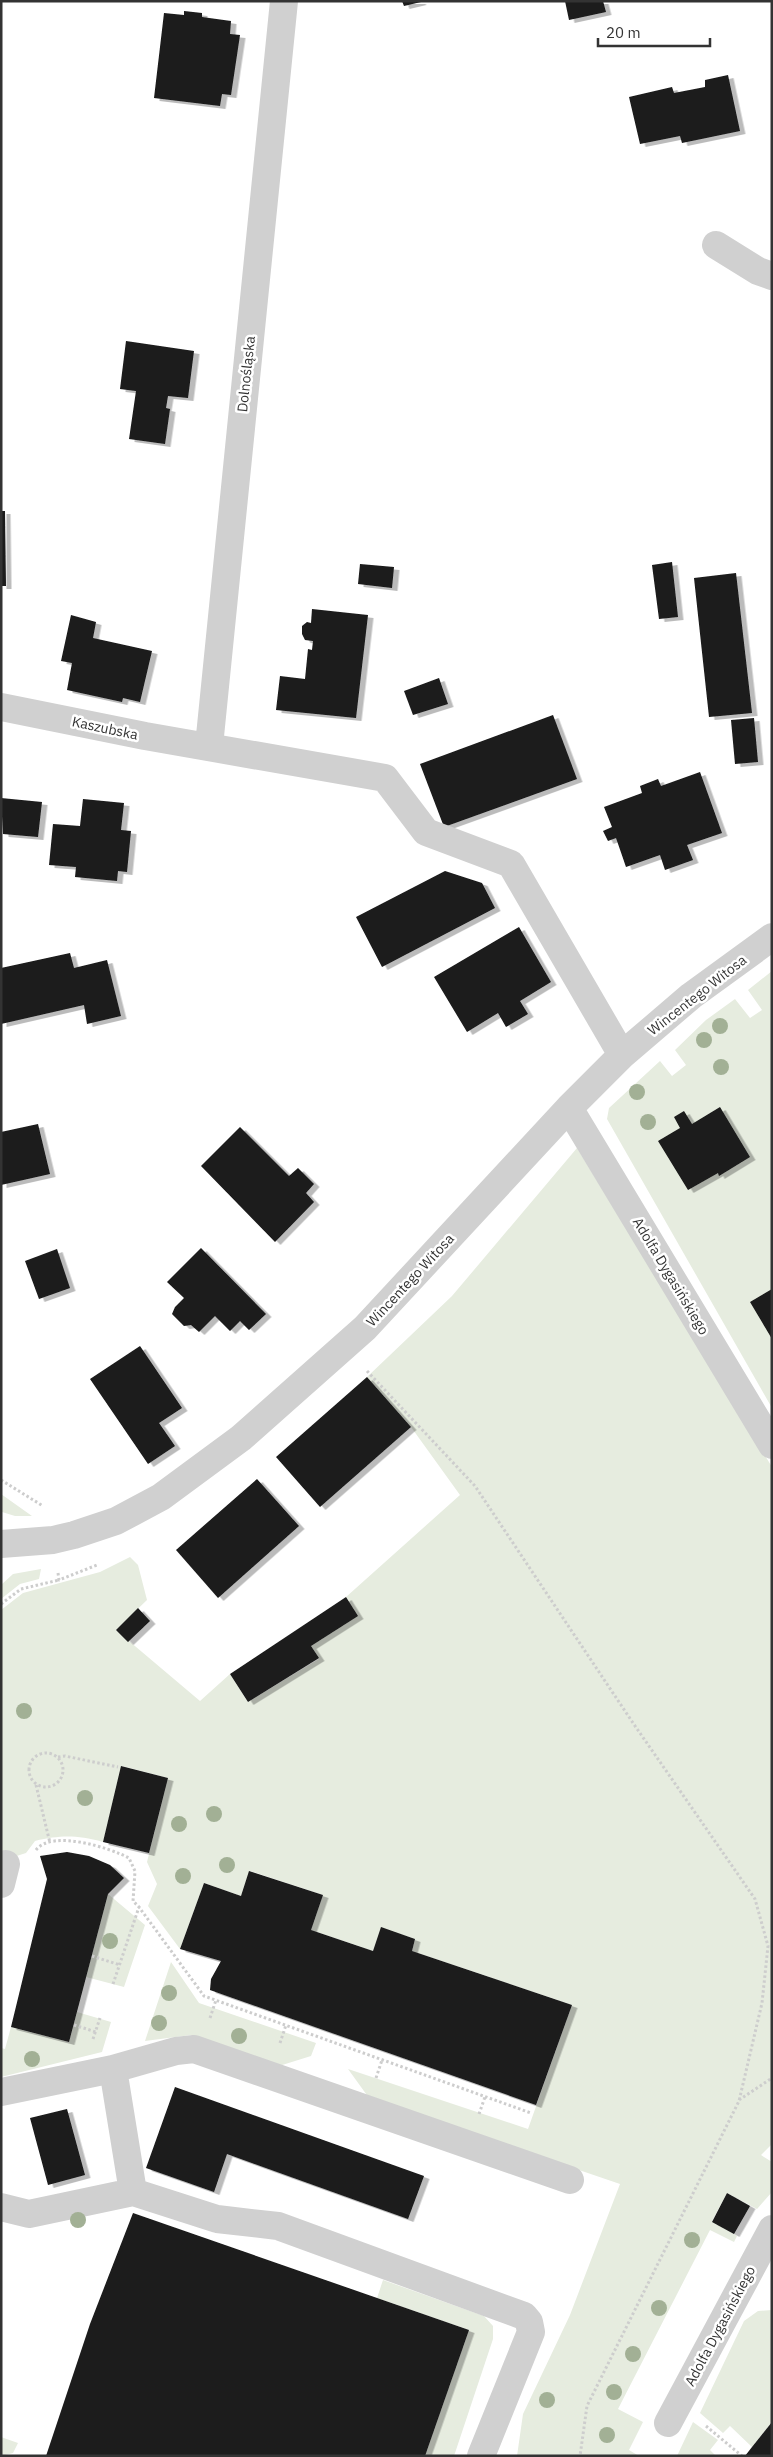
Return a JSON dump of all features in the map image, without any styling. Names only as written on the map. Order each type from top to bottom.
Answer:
[{"type":"street","name":"Dolnośląska","points":[[209,746],[284,1]]},
{"type":"street","points":[[716,244],[758,272],[772,276]]},
{"type":"street","name":"Kaszubska","points":[[1,707],[145,736],[385,778],[426,832],[511,864],[622,1055]]},
{"type":"street","name":"Wincentego Witosa","points":[[1,1544],[54,1540],[116,1520],[161,1497],[241,1438],[365,1328],[569,1108],[622,1055],[691,996],[772,937]]},
{"type":"street","name":"Adolfa Dygasińskiego","points":[[569,1108],[772,1445]]},
{"type":"street","points":[[1,2092],[113,2069],[176,2051],[194,2049],[570,2180]]},
{"type":"street","points":[[113,2069],[134,2192]]},
{"type":"street","points":[[1,2207],[29,2214],[134,2192],[217,2220],[278,2226],[524,2316],[529,2322],[531,2332],[481,2456]]},
{"type":"street","name":"Adolfa Dygasińskiego","points":[[668,2423],[772,2229]]},
{"type":"path","points":[[346,1345],[370,1374],[475,1486],[633,1723],[755,1899],[768,1946],[762,2003],[739,2101],[587,2406],[580,2456]]},
{"type":"path","points":[[1,1604],[21,1589],[58,1580]]},
{"type":"path","points":[[36,1785],[48,1788],[58,1784],[64,1773],[62,1762],[58,1757],[53,1754],[41,1753],[32,1759],[28,1771],[36,1785],[50,1843]]},
{"type":"path","points":[[58,1757],[65,1756],[118,1767]]},
{"type":"path","points":[[4,1874],[26,1859],[39,1846],[50,1843],[70,1841],[94,1844],[129,1858],[135,1871],[133,1901],[204,1996],[531,2113]]},
{"type":"path","points":[[113,1984],[139,1907]]},
{"type":"path","points":[[92,1956],[120,1965]]},
{"type":"path","points":[[74,2025],[96,2032]]},
{"type":"path","points":[[739,2101],[772,2078]]},
{"type":"path","points":[[705,2425],[742,2456]]},
{"type":"shaded area","points":[[772,971],[772,1408],[607,1119],[609,1108],[660,1061],[672,1076],[686,1065],[675,1050],[706,1020],[735,999],[750,1018],[762,1010],[748,990]]},
{"type":"shaded area","points":[[577,1148],[772,1467],[772,2144],[761,2155],[772,2162],[772,2192],[757,2209],[727,2193],[712,2221],[737,2236],[734,2242],[710,2230],[618,2409],[643,2422],[629,2450],[639,2456],[517,2456],[523,2414],[570,2315],[620,2184],[369,2098],[348,2069],[528,2129],[572,2005],[412,1951],[415,1939],[381,1928],[373,1951],[311,1930],[323,1895],[250,1871],[241,1896],[204,1883],[180,1949],[148,1906],[157,1884],[147,1862],[168,1778],[122,1766],[103,1842],[69,1837],[44,1839],[35,1841],[26,1853],[1,1861],[1,1610],[23,1593],[100,1572],[130,1557],[138,1565],[147,1600],[116,1630],[200,1701],[230,1674],[248,1702],[319,1659],[311,1646],[357,1616],[346,1597],[460,1495],[411,1427],[367,1377],[452,1296]]},
{"type":"shaded area","points":[[1,1494],[32,1516],[15,1516],[2,1512]]},
{"type":"shaded area","points":[[41,1569],[39,1579],[20,1584],[1,1599],[1,1585],[13,1574]]},
{"type":"shaded area","points":[[108,1894],[145,1925],[124,1987],[86,1977]]},
{"type":"shaded area","points":[[171,1962],[199,2003],[316,2043],[311,2056],[279,2066],[191,2035],[145,2041]]},
{"type":"shaded area","points":[[77,2012],[111,2022],[102,2052],[1,2077],[1,2048],[5,2049],[11,2027],[69,2042]]},
{"type":"shaded area","points":[[383,2280],[484,2316],[493,2326],[493,2339],[454,2456],[425,2456],[469,2330],[377,2298]]},
{"type":"shaded area","points":[[772,2310],[772,2422],[752,2447],[730,2426],[723,2433],[700,2413],[744,2321],[758,2311]]},
{"type":"shaded area","points":[[693,2422],[718,2440],[710,2450],[716,2456],[677,2456]]},
{"type":"shaded area","points":[[1,2437],[18,2443],[13,2453],[1,2456]]},
{"type":"building","points":[[402,1],[420,1],[421,2],[404,6]]},
{"type":"building","points":[[565,1],[603,1],[606,12],[569,20]]},
{"type":"building","points":[[184,11],[202,13],[202,17],[231,21],[230,34],[240,35],[231,95],[222,94],[220,106],[154,98],[164,13],[184,15]]},
{"type":"building","points":[[728,75],[740,131],[682,143],[680,136],[640,144],[629,97],[672,87],[674,93],[705,87],[705,80]]},
{"type":"building","points":[[126,341],[194,351],[188,398],[168,396],[166,408],[170,409],[165,444],[129,439],[136,391],[120,389]]},
{"type":"building","points":[[1,511],[5,511],[6,586],[1,586]]},
{"type":"building","points":[[672,562],[678,617],[659,619],[652,565]]},
{"type":"building","points":[[360,564],[394,567],[392,588],[358,584]]},
{"type":"building","points":[[736,573],[752,713],[709,717],[694,578]]},
{"type":"building","points":[[312,609],[368,615],[356,718],[276,710],[280,676],[305,679],[308,649],[312,650],[313,641],[305,640],[302,634],[302,626],[307,622],[311,623]]},
{"type":"building","points":[[71,615],[96,622],[93,638],[152,651],[140,702],[123,698],[122,702],[67,690],[72,663],[61,661]]},
{"type":"building","points":[[439,678],[448,704],[413,715],[404,691]]},
{"type":"building","points":[[553,715],[577,779],[444,827],[420,764]]},
{"type":"building","points":[[754,718],[758,762],[735,764],[731,720]]},
{"type":"building","points":[[700,772],[722,833],[687,845],[693,860],[665,870],[660,855],[626,867],[616,838],[608,841],[603,831],[612,827],[604,807],[642,793],[640,786],[658,779],[661,786]]},
{"type":"building","points":[[1,798],[42,802],[38,837],[3,834]]},
{"type":"building","points":[[83,799],[124,803],[121,830],[131,831],[127,872],[118,871],[117,881],[75,877],[76,867],[49,865],[53,824],[80,826]]},
{"type":"building","points":[[445,871],[482,883],[495,908],[382,967],[356,917]]},
{"type":"building","points":[[519,927],[551,982],[520,1001],[528,1014],[506,1027],[498,1013],[467,1032],[434,977]]},
{"type":"building","points":[[70,953],[74,968],[107,960],[121,1016],[87,1024],[84,1005],[1,1024],[1,968]]},
{"type":"building","points":[[720,1107],[750,1157],[719,1176],[718,1173],[688,1190],[658,1141],[680,1128],[674,1117],[684,1111],[692,1124]]},
{"type":"building","points":[[38,1124],[50,1174],[1,1185],[1,1132]]},
{"type":"building","points":[[240,1127],[289,1176],[298,1168],[314,1184],[306,1193],[314,1202],[275,1242],[201,1166]]},
{"type":"building","points":[[201,1248],[266,1314],[249,1330],[240,1321],[230,1331],[215,1316],[199,1332],[191,1325],[184,1326],[172,1314],[175,1307],[184,1298],[167,1282]]},
{"type":"building","points":[[57,1249],[70,1288],[39,1299],[25,1261]]},
{"type":"building","points":[[772,1289],[772,1339],[750,1302]]},
{"type":"building","points":[[140,1346],[182,1408],[159,1423],[175,1446],[148,1464],[90,1379]]},
{"type":"building","points":[[367,1377],[411,1427],[320,1507],[276,1457]]},
{"type":"building","points":[[257,1479],[299,1526],[218,1598],[176,1550]]},
{"type":"building","points":[[346,1597],[358,1616],[311,1646],[319,1658],[248,1702],[230,1674]]},
{"type":"building","points":[[138,1608],[150,1621],[128,1642],[116,1630]]},
{"type":"building","points":[[121,1766],[168,1778],[149,1853],[103,1842]]},
{"type":"building","points":[[67,1852],[89,1856],[110,1865],[124,1878],[108,1894],[69,2042],[11,2027],[47,1879],[40,1856]]},
{"type":"building","points":[[249,1871],[323,1895],[311,1930],[373,1951],[381,1927],[415,1939],[412,1951],[572,2005],[536,2105],[210,1990],[211,1979],[221,1961],[180,1949],[204,1883],[241,1896]]},
{"type":"building","points":[[175,2087],[424,2176],[408,2219],[227,2154],[214,2192],[146,2168]]},
{"type":"building","points":[[67,2109],[85,2175],[48,2185],[30,2118]]},
{"type":"building","points":[[727,2193],[750,2206],[734,2234],[712,2222]]},
{"type":"building","points":[[133,2213],[469,2330],[425,2456],[46,2456],[90,2324]]},
{"type":"building","points":[[772,2422],[772,2456],[745,2456],[752,2447]]}]
